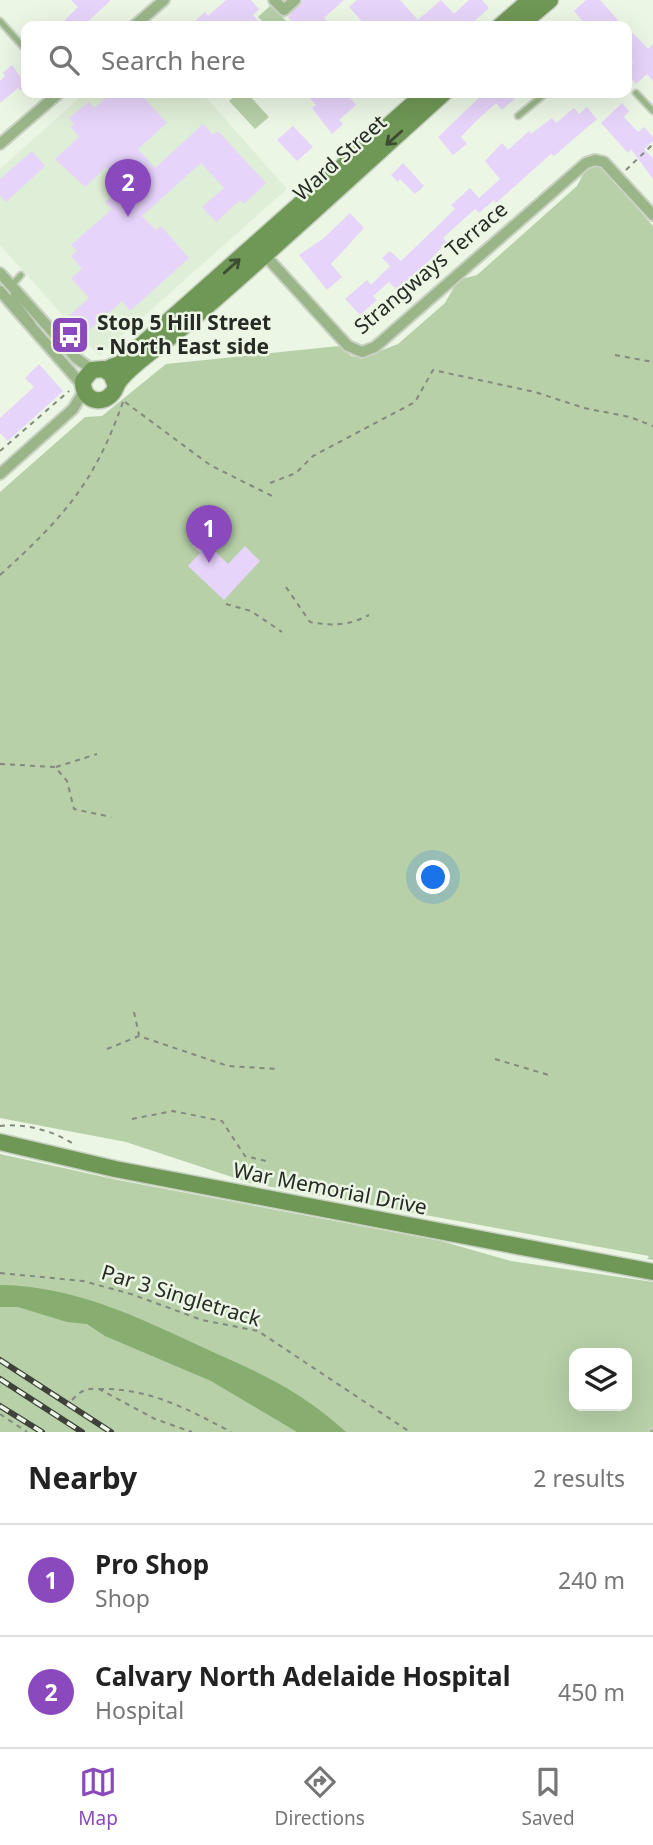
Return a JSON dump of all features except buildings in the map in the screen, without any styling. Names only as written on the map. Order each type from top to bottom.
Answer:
[{"type":"street","points":[[140,21],[164,0]]},
{"type":"street","points":[[274,0],[284,10],[295,0]]},
{"type":"street","points":[[512,21],[530,0]]},
{"type":"street","points":[[515,21],[550,0]]},
{"type":"street","points":[[0,145],[53,98]]},
{"type":"street","name":"Ward Street","points":[[354,165],[420,98]]},
{"type":"street","name":"Ward Street","points":[[260,250],[354,165],[438,98]]},
{"type":"street","name":"Strangways Terrace","points":[[260,250],[348,346],[359,352],[367,352],[586,163],[600,160],[653,215]]},
{"type":"street","points":[[0,291],[48,346],[83,392],[108,399],[119,389],[121,375],[260,250]]},
{"type":"street","points":[[0,273],[83,365],[111,373],[119,389]]},
{"type":"street","points":[[0,474],[73,409],[83,392],[88,373],[120,363],[156,341]]},
{"type":"street","name":"War Memorial Drive","points":[[0,1142],[115,1169],[653,1272]]},
{"type":"lane","points":[[0,21],[21,44]]},
{"type":"lane","points":[[636,93],[653,111]]},
{"type":"lane","points":[[519,116],[540,98]]},
{"type":"lane","points":[[21,275],[12,285],[14,299],[32,319],[34,331]]},
{"type":"lane","points":[[48,346],[57,338]]},
{"type":"path","points":[[618,177],[653,144]]},
{"type":"path","points":[[615,355],[653,362]]},
{"type":"path","points":[[270,483],[296,472],[313,456],[415,402],[433,370],[535,392],[653,426]]},
{"type":"path","points":[[119,389],[124,402],[210,465],[272,496]]},
{"type":"path","points":[[0,451],[83,392]]},
{"type":"path","points":[[0,575],[72,505],[108,443],[124,402]]},
{"type":"path","points":[[286,587],[310,622],[332,626],[353,623],[369,615]]},
{"type":"path","points":[[226,604],[251,611],[282,632]]},
{"type":"path","points":[[0,764],[55,767],[97,754]]},
{"type":"path","points":[[55,767],[67,781],[74,808],[111,817]]},
{"type":"path","points":[[134,1012],[139,1036]]},
{"type":"path","points":[[107,1049],[139,1036],[228,1066],[277,1069]]},
{"type":"path","points":[[495,1059],[552,1076]]},
{"type":"path","points":[[132,1119],[173,1111],[222,1121],[245,1156],[270,1162]]},
{"type":"path","points":[[0,1126],[13,1125],[58,1134],[81,1148]]},
{"type":"path","name":"Par 3 Singletrack","points":[[0,1273],[83,1281],[131,1294],[202,1320],[258,1331],[410,1432]]},
{"type":"path","points":[[72,1401],[78,1393],[89,1388],[127,1388],[181,1405],[231,1432]]},
{"type":"path","points":[[99,1389],[155,1419],[192,1432]]},
{"type":"path","points":[[0,1414],[27,1432]]},
{"type":"shaded area","points":[[271,5],[286,21],[262,21],[258,17]]},
{"type":"shaded area","points":[[79,98],[206,98],[287,189],[99,356],[0,245],[0,169]]},
{"type":"shaded area","points":[[232,98],[252,98],[269,117],[255,129],[229,101]]},
{"type":"shaded area","points":[[588,165],[599,165],[653,226],[653,1260],[647,1259],[649,1256],[250,1183],[126,1142],[0,1118],[0,492],[85,417],[102,416],[166,364],[339,346],[351,356],[362,358],[398,344],[445,303],[458,280],[477,275],[577,186]]},
{"type":"shaded area","points":[[0,1154],[118,1180],[441,1241],[511,1261],[653,1282],[653,1432],[0,1432]]},
{"type":"shaded area","points":[[0,1285],[59,1292],[143,1320],[273,1380],[303,1398],[346,1432],[297,1432],[211,1381],[105,1336],[87,1324],[67,1322],[18,1307],[0,1307]]},
{"type":"railway","points":[[0,1360],[111,1432]]},
{"type":"railway","points":[[0,1379],[82,1432]]},
{"type":"railway","points":[[0,1406],[42,1432]]},
{"type":"place","name":"Calvary North Adelaide Hospital","points":[[128,217]]},
{"type":"place","name":"Stop 5 Hill Street - North East side","points":[[70,335]]},
{"type":"place","name":"Pro Shop","points":[[209,563]]}]
